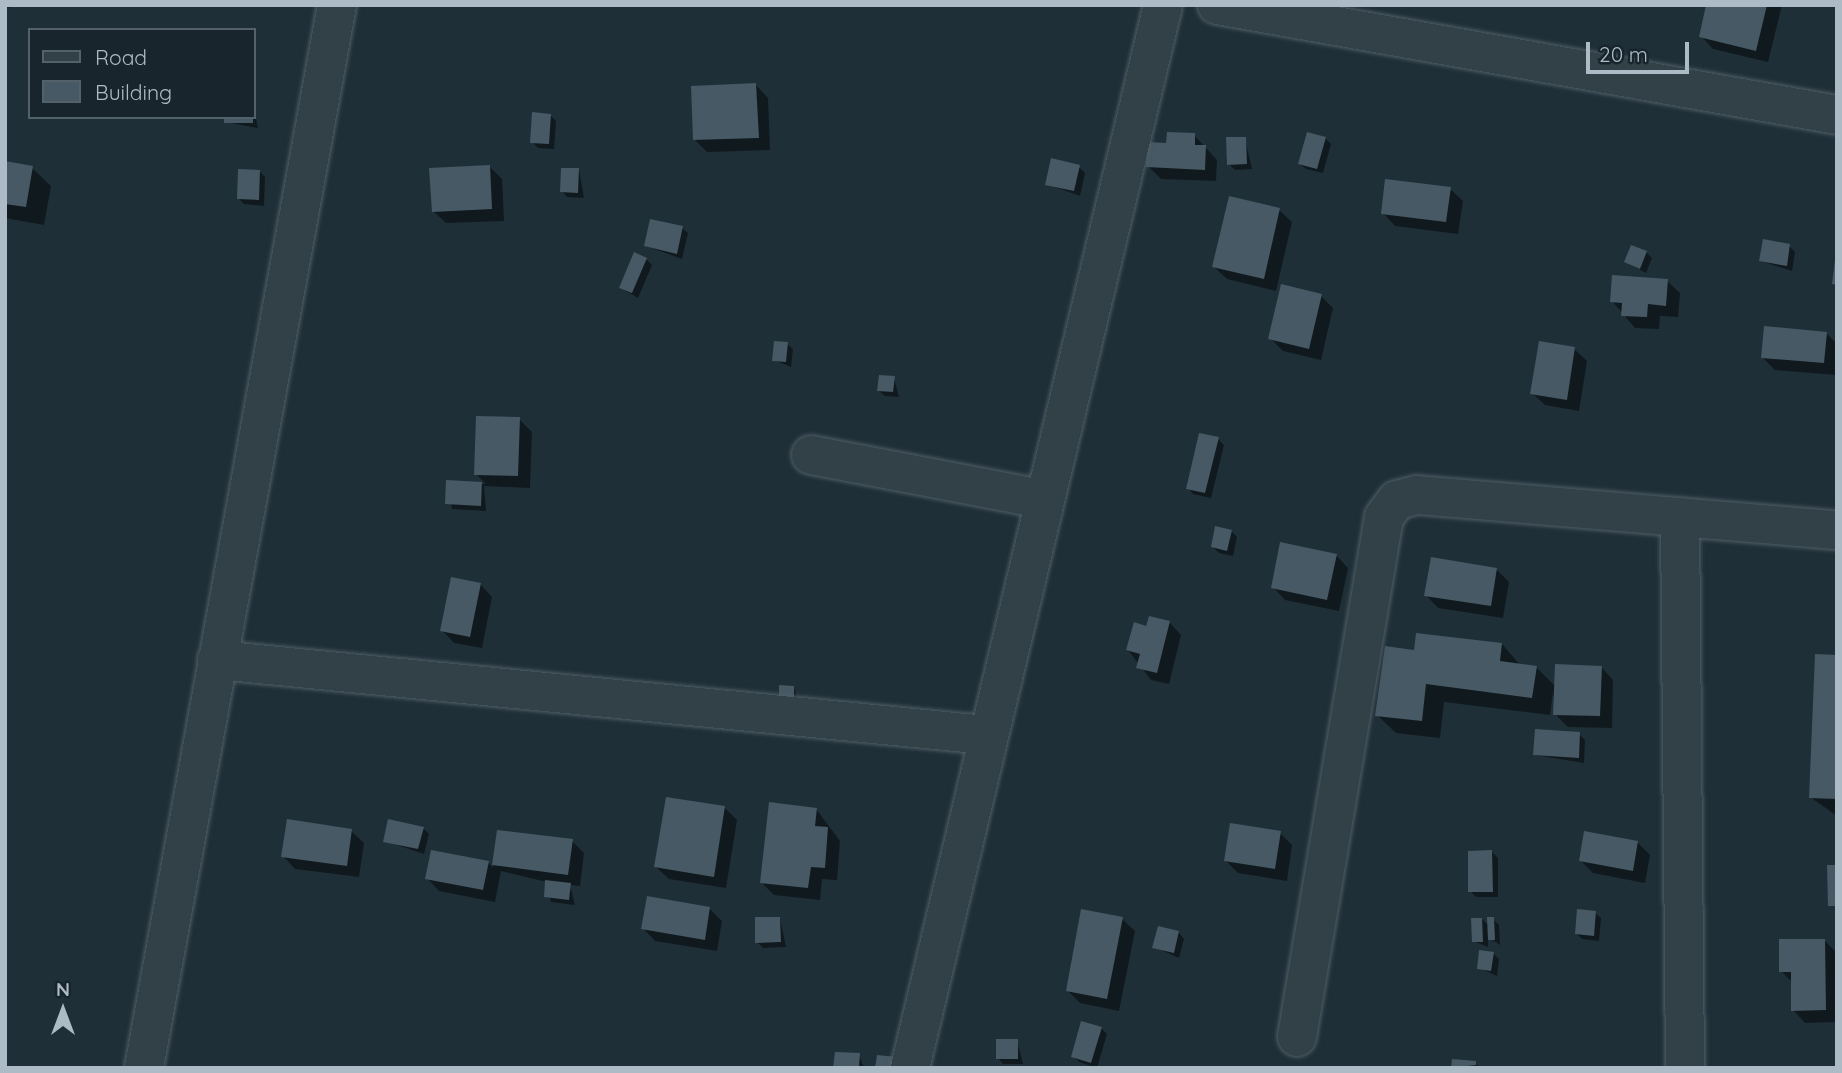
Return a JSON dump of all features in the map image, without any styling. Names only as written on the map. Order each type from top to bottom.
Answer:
[{"type":"street","points":[[144,1068],[337,5]]},
{"type":"street","points":[[910,1068],[1041,499],[1163,5]]},
{"type":"street","points":[[1217,5],[1837,115]]},
{"type":"street","points":[[811,455],[1041,499]]},
{"type":"street","points":[[1297,1038],[1384,517],[1397,500],[1417,495],[1837,530]]},
{"type":"street","points":[[1680,517],[1685,1068]]},
{"type":"street","points":[[217,660],[986,735]]},
{"type":"building","points":[[1706,5],[1767,5],[1756,51],[1699,37]]},
{"type":"building","points":[[756,83],[759,138],[693,140],[691,86]]},
{"type":"building","points":[[532,112],[551,114],[549,144],[530,143]]},
{"type":"building","points":[[224,119],[253,119],[253,123],[224,123]]},
{"type":"building","points":[[1167,132],[1195,133],[1195,145],[1206,145],[1205,170],[1146,167],[1148,142],[1166,143]]},
{"type":"building","points":[[1307,132],[1326,137],[1317,169],[1298,164]]},
{"type":"building","points":[[1226,137],[1246,137],[1247,164],[1227,165]]},
{"type":"building","points":[[1051,158],[1080,165],[1074,191],[1045,185]]},
{"type":"building","points":[[5,161],[33,166],[26,207],[5,204]]},
{"type":"building","points":[[490,165],[492,209],[432,212],[429,168]]},
{"type":"building","points":[[561,168],[579,168],[578,193],[560,192]]},
{"type":"building","points":[[238,169],[260,170],[259,200],[237,199]]},
{"type":"building","points":[[1385,179],[1451,187],[1446,222],[1381,214]]},
{"type":"building","points":[[1229,196],[1280,208],[1264,279],[1212,267]]},
{"type":"building","points":[[650,219],[683,226],[677,254],[644,246]]},
{"type":"building","points":[[1763,239],[1790,244],[1787,266],[1759,261]]},
{"type":"building","points":[[1631,245],[1647,251],[1640,269],[1624,262]]},
{"type":"building","points":[[634,252],[647,258],[632,293],[619,288]]},
{"type":"building","points":[[1837,260],[1837,285],[1832,284]]},
{"type":"building","points":[[1612,275],[1668,279],[1666,306],[1648,304],[1647,317],[1621,316],[1622,303],[1610,302]]},
{"type":"building","points":[[1281,284],[1322,294],[1309,349],[1268,339]]},
{"type":"building","points":[[1764,326],[1827,332],[1824,363],[1761,358]]},
{"type":"building","points":[[774,341],[788,342],[786,362],[772,361]]},
{"type":"building","points":[[1539,341],[1575,347],[1567,400],[1530,394]]},
{"type":"building","points":[[879,375],[895,376],[893,392],[877,391]]},
{"type":"building","points":[[476,416],[520,417],[518,476],[474,475]]},
{"type":"building","points":[[1199,433],[1219,437],[1205,493],[1186,489]]},
{"type":"building","points":[[446,480],[482,482],[481,506],[445,504]]},
{"type":"building","points":[[1215,526],[1232,530],[1227,551],[1211,547]]},
{"type":"building","points":[[1280,542],[1337,554],[1327,600],[1271,588]]},
{"type":"building","points":[[1431,557],[1497,568],[1491,606],[1424,596]]},
{"type":"building","points":[[451,577],[481,583],[470,637],[440,631]]},
{"type":"building","points":[[1149,616],[1170,621],[1157,673],[1136,668],[1140,654],[1126,650],[1134,622],[1146,626]]},
{"type":"building","points":[[1416,633],[1502,643],[1500,661],[1537,666],[1532,698],[1426,684],[1422,721],[1375,716],[1385,646],[1414,650]]},
{"type":"building","points":[[1815,654],[1837,655],[1837,799],[1809,798]]},
{"type":"building","points":[[1555,664],[1602,666],[1600,716],[1553,715]]},
{"type":"building","points":[[779,685],[794,686],[794,697],[779,696]]},
{"type":"building","points":[[1535,729],[1580,732],[1579,758],[1533,755]]},
{"type":"building","points":[[666,797],[725,806],[714,877],[654,867]]},
{"type":"building","points":[[769,802],[817,808],[815,826],[828,827],[825,868],[811,867],[808,888],[760,883]]},
{"type":"building","points":[[287,819],[352,829],[347,866],[281,857]]},
{"type":"building","points":[[388,819],[424,827],[418,849],[383,842]]},
{"type":"building","points":[[1230,823],[1281,831],[1275,869],[1224,861]]},
{"type":"building","points":[[497,830],[573,839],[568,875],[492,865]]},
{"type":"building","points":[[1584,831],[1638,841],[1633,871],[1579,861]]},
{"type":"building","points":[[431,850],[489,861],[483,890],[425,879]]},
{"type":"building","points":[[1492,850],[1493,892],[1468,892],[1468,851]]},
{"type":"building","points":[[1827,865],[1837,865],[1837,906],[1828,906]]},
{"type":"building","points":[[545,880],[571,883],[569,900],[544,897]]},
{"type":"building","points":[[647,896],[710,907],[705,940],[641,929]]},
{"type":"building","points":[[1081,909],[1123,917],[1107,999],[1066,991]]},
{"type":"building","points":[[1577,909],[1596,911],[1594,936],[1575,934]]},
{"type":"building","points":[[755,917],[780,917],[781,942],[755,943]]},
{"type":"building","points":[[1487,917],[1494,917],[1495,940],[1488,940]]},
{"type":"building","points":[[1471,918],[1482,918],[1483,942],[1472,942]]},
{"type":"building","points":[[1158,926],[1179,931],[1174,953],[1152,948]]},
{"type":"building","points":[[1779,939],[1825,939],[1826,1010],[1791,1011],[1791,972],[1779,972]]},
{"type":"building","points":[[1479,950],[1494,952],[1491,971],[1477,969]]},
{"type":"building","points":[[1081,1021],[1102,1027],[1091,1063],[1071,1057]]},
{"type":"building","points":[[996,1039],[1018,1039],[1018,1059],[996,1059]]},
{"type":"building","points":[[835,1052],[860,1053],[859,1068],[833,1068]]},
{"type":"building","points":[[877,1055],[897,1057],[896,1068],[875,1068]]},
{"type":"building","points":[[1452,1059],[1476,1061],[1476,1065],[1451,1068]]}]
